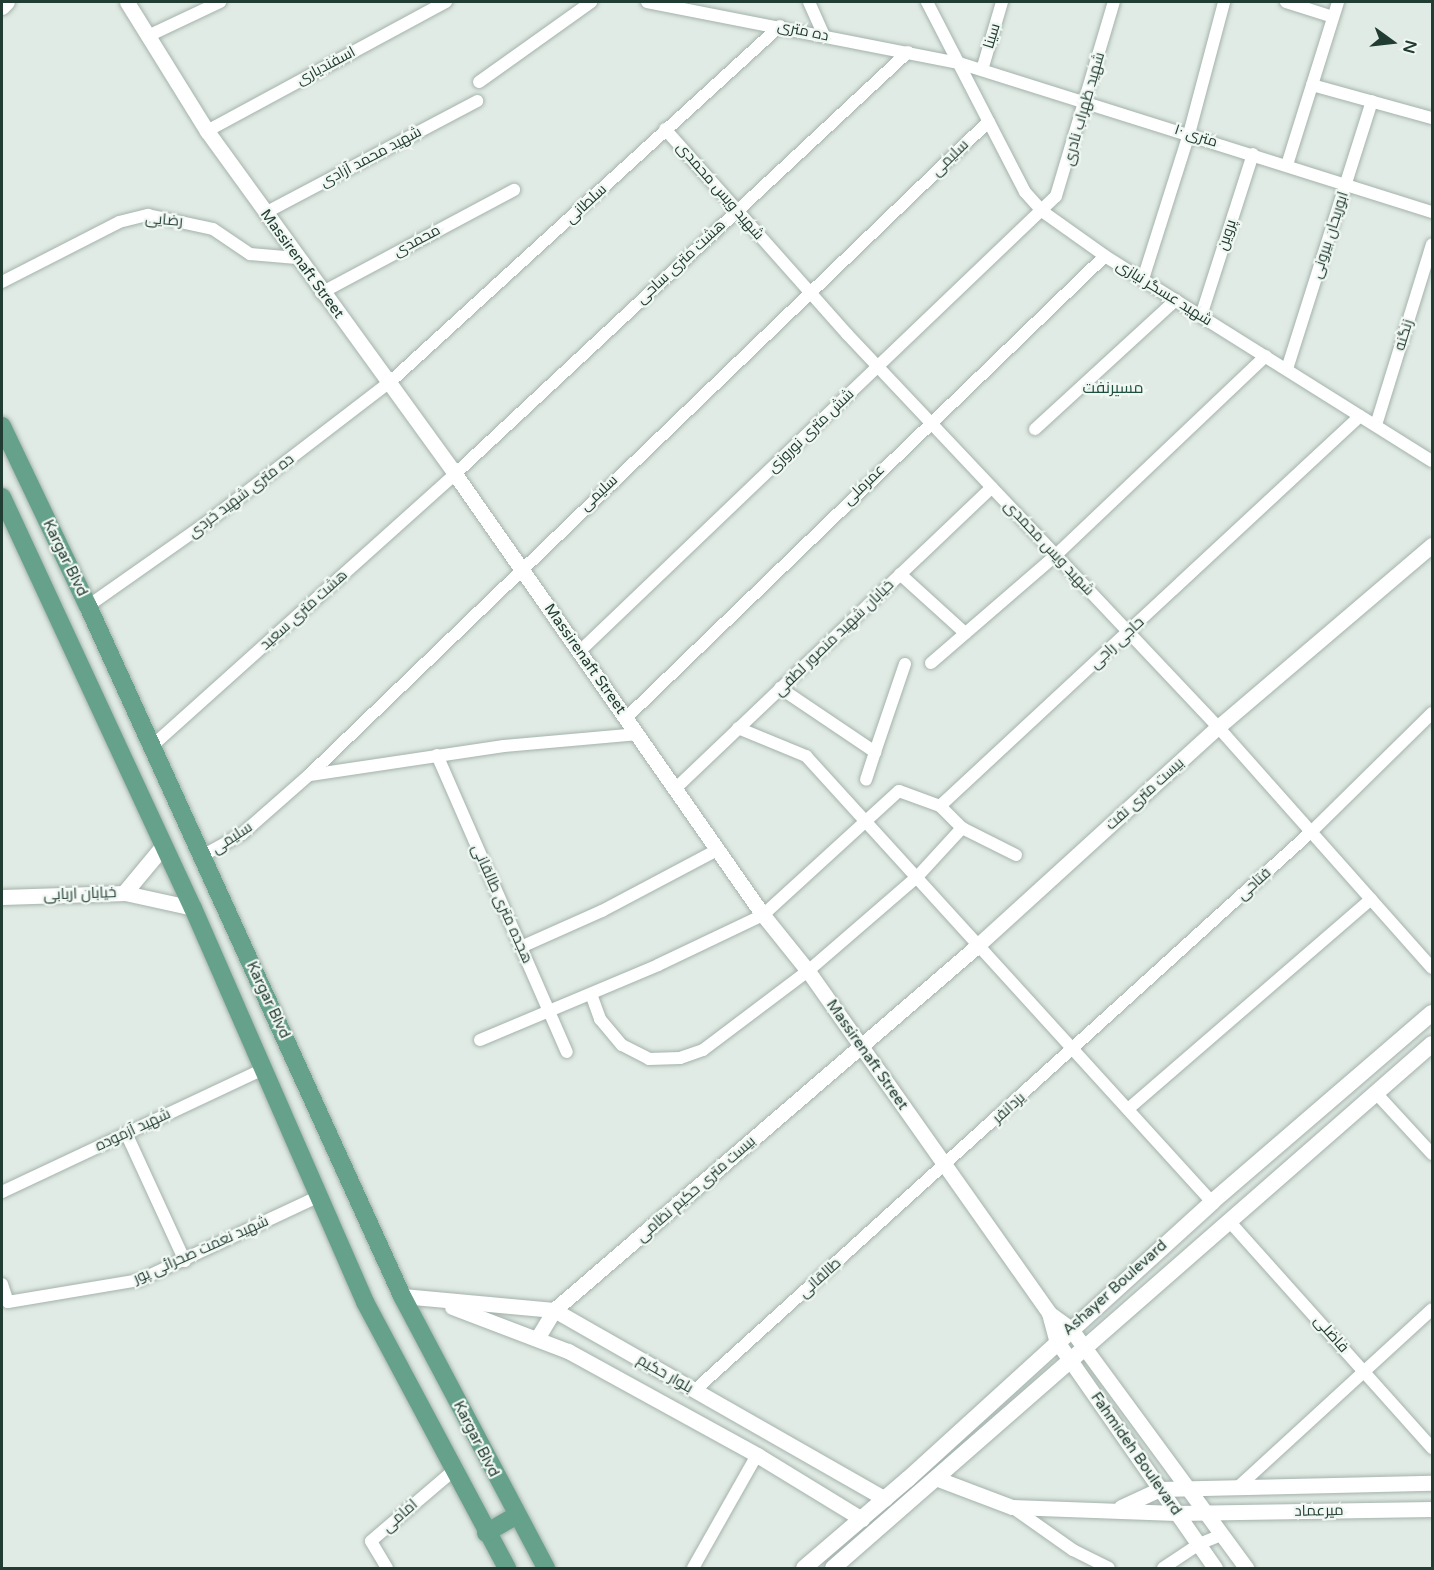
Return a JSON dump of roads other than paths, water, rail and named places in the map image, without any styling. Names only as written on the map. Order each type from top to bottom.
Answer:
[{"type":"main road","points":[[2,7],[7,2]]},
{"type":"main road","name":"Kargar Blvd","points":[[2,426],[88,606],[402,1296],[516,1516],[546,1569]]},
{"type":"main road","name":"Kargar Blvd","points":[[2,497],[6,521],[193,908],[265,1068],[365,1302],[507,1569]]},
{"type":"main road","points":[[125,893],[164,846]]},
{"type":"main road","name":"Ashayer Boulevard","points":[[804,1569],[885,1499],[1056,1340],[1432,1013]]},
{"type":"main road","name":"Ashayer Boulevard","points":[[833,1569],[1432,1044]]},
{"type":"main road","points":[[486,1533],[516,1516]]},
{"type":"street","name":"Massirenaft Street","points":[[127,2],[207,131],[321,293],[390,382],[763,915],[808,971],[1049,1313],[1070,1328],[1246,1569]]},
{"type":"street","points":[[148,36],[220,2]]},
{"type":"street","name":"اسفندیاری","points":[[207,131],[446,2]]},
{"type":"street","points":[[479,82],[591,2]]},
{"type":"street","name":"ده متری","points":[[647,2],[780,26],[959,63]]},
{"type":"street","points":[[809,2],[824,35]]},
{"type":"street","name":"شهید عسگر نیازی","points":[[927,2],[1025,192],[1042,211],[1105,256],[1432,461]]},
{"type":"street","name":"سینا","points":[[982,70],[1002,2]]},
{"type":"street","name":"شهید ظهراب نادری","points":[[1042,211],[1056,196],[1065,177],[1114,2]]},
{"type":"street","points":[[1143,279],[1189,134],[1224,2]]},
{"type":"street","points":[[1286,2],[1333,17]]},
{"type":"street","points":[[1287,165],[1338,2]]},
{"type":"street","name":"سلطانی","points":[[390,382],[780,26]]},
{"type":"street","name":"هشت متری ساحی","points":[[455,474],[908,52]]},
{"type":"street","name":"۱۰ متری","points":[[959,63],[1432,212]]},
{"type":"street","points":[[1312,85],[1432,118]]},
{"type":"street","name":"شهید محمد آزادی","points":[[265,213],[477,101]]},
{"type":"street","name":"ابوریحان بیرونی","points":[[1287,369],[1372,101]]},
{"type":"street","name":"سلیمی","points":[[202,856],[242,834],[309,775],[520,568],[988,121]]},
{"type":"street","name":"شهید ویس محمدی","points":[[665,129],[878,367],[1218,728],[1432,968]]},
{"type":"street","name":"پروین","points":[[1201,316],[1252,154]]},
{"type":"street","name":"محمدی","points":[[321,293],[514,190]]},
{"type":"street","name":"شش متری نوروزی","points":[[579,651],[1042,211]]},
{"type":"street","name":"رضایی","points":[[2,282],[119,222],[148,215],[213,229],[250,254],[297,258]]},
{"type":"street","name":"زنگنه","points":[[1376,425],[1432,244]]},
{"type":"street","name":"عمرملی","points":[[626,718],[930,422],[1105,256]]},
{"type":"street","points":[[1035,429],[1176,300]]},
{"type":"street","points":[[931,663],[1056,555],[1266,356]]},
{"type":"street","name":"ده متری شهید خردی","points":[[88,606],[206,523],[390,382]]},
{"type":"street","name":"حاجی راجی","points":[[940,806],[1129,633],[1360,416]]},
{"type":"street","name":"هشت متری سعید","points":[[152,746],[455,474]]},
{"type":"street","name":"خیابان شهید منصور لطفی","points":[[676,788],[992,488]]},
{"type":"street","name":"بیست متری نفت","points":[[860,1046],[977,946],[1218,728],[1432,545]]},
{"type":"street","points":[[900,574],[966,633]]},
{"type":"street","points":[[866,780],[905,663]]},
{"type":"street","points":[[780,688],[875,752]]},
{"type":"street","name":"فتاحی","points":[[1072,1051],[1311,832],[1432,713]]},
{"type":"street","points":[[738,728],[806,756],[866,819],[977,946],[1212,1202]]},
{"type":"street","points":[[309,775],[437,755],[638,735]]},
{"type":"street","name":"هجده متری طالقانی","points":[[437,755],[567,1053]]},
{"type":"street","points":[[480,1040],[591,994],[763,915],[899,791],[940,806],[962,828],[1016,855]]},
{"type":"street","points":[[591,994],[600,1019],[622,1045],[649,1059],[680,1058],[703,1050],[808,971],[917,877],[962,828]]},
{"type":"street","points":[[521,947],[602,911],[719,849]]},
{"type":"street","name":"خیابان اربابی","points":[[2,897],[125,893],[193,908]]},
{"type":"street","points":[[1128,1109],[1371,899]]},
{"type":"street","name":"بیست متری حکیم نظامی","points":[[538,1337],[554,1311],[860,1046]]},
{"type":"street","name":"یزدانفر","points":[[946,1166],[1072,1051]]},
{"type":"street","name":"شهید آزموده","points":[[2,1192],[265,1068]]},
{"type":"street","points":[[1376,1093],[1432,1154]]},
{"type":"street","points":[[126,1133],[185,1261]]},
{"type":"street","name":"طالقانی","points":[[694,1390],[946,1166]]},
{"type":"street","name":"شهید نعمت صحرائی پور","points":[[2,1284],[8,1302],[140,1280],[185,1261],[319,1196]]},
{"type":"street","name":"فاضلی","points":[[1228,1221],[1432,1448]]},
{"type":"street","name":"بلوار حکیم","points":[[402,1296],[554,1311],[885,1499]]},
{"type":"street","name":"بلوار حکیم","points":[[430,1299],[538,1337],[757,1455],[862,1519]]},
{"type":"street","points":[[1235,1487],[1432,1309]]},
{"type":"street","name":"Massirenaft Street","points":[[1049,1313],[1056,1340]]},
{"type":"street","name":"Fahmideh Boulevard","points":[[1056,1340],[1215,1569]]},
{"type":"street","points":[[693,1569],[757,1455]]},
{"type":"street","name":"امامی","points":[[387,1569],[371,1541],[453,1470]]},
{"type":"street","points":[[938,1479],[1012,1507],[1073,1550],[1108,1569]]},
{"type":"street","points":[[1407,1483],[1408,1509]]},
{"type":"street","name":"میرعماد","points":[[1160,1489],[1432,1483]]},
{"type":"street","points":[[1118,1508],[1160,1489]]},
{"type":"street","name":"میرعماد","points":[[1012,1507],[1118,1508],[1176,1513],[1432,1509]]},
{"type":"street","points":[[1163,1569],[1199,1544],[1221,1535]]},
{"type":"district","name":"مسیرنفت","points":[[1113,388]]}]
